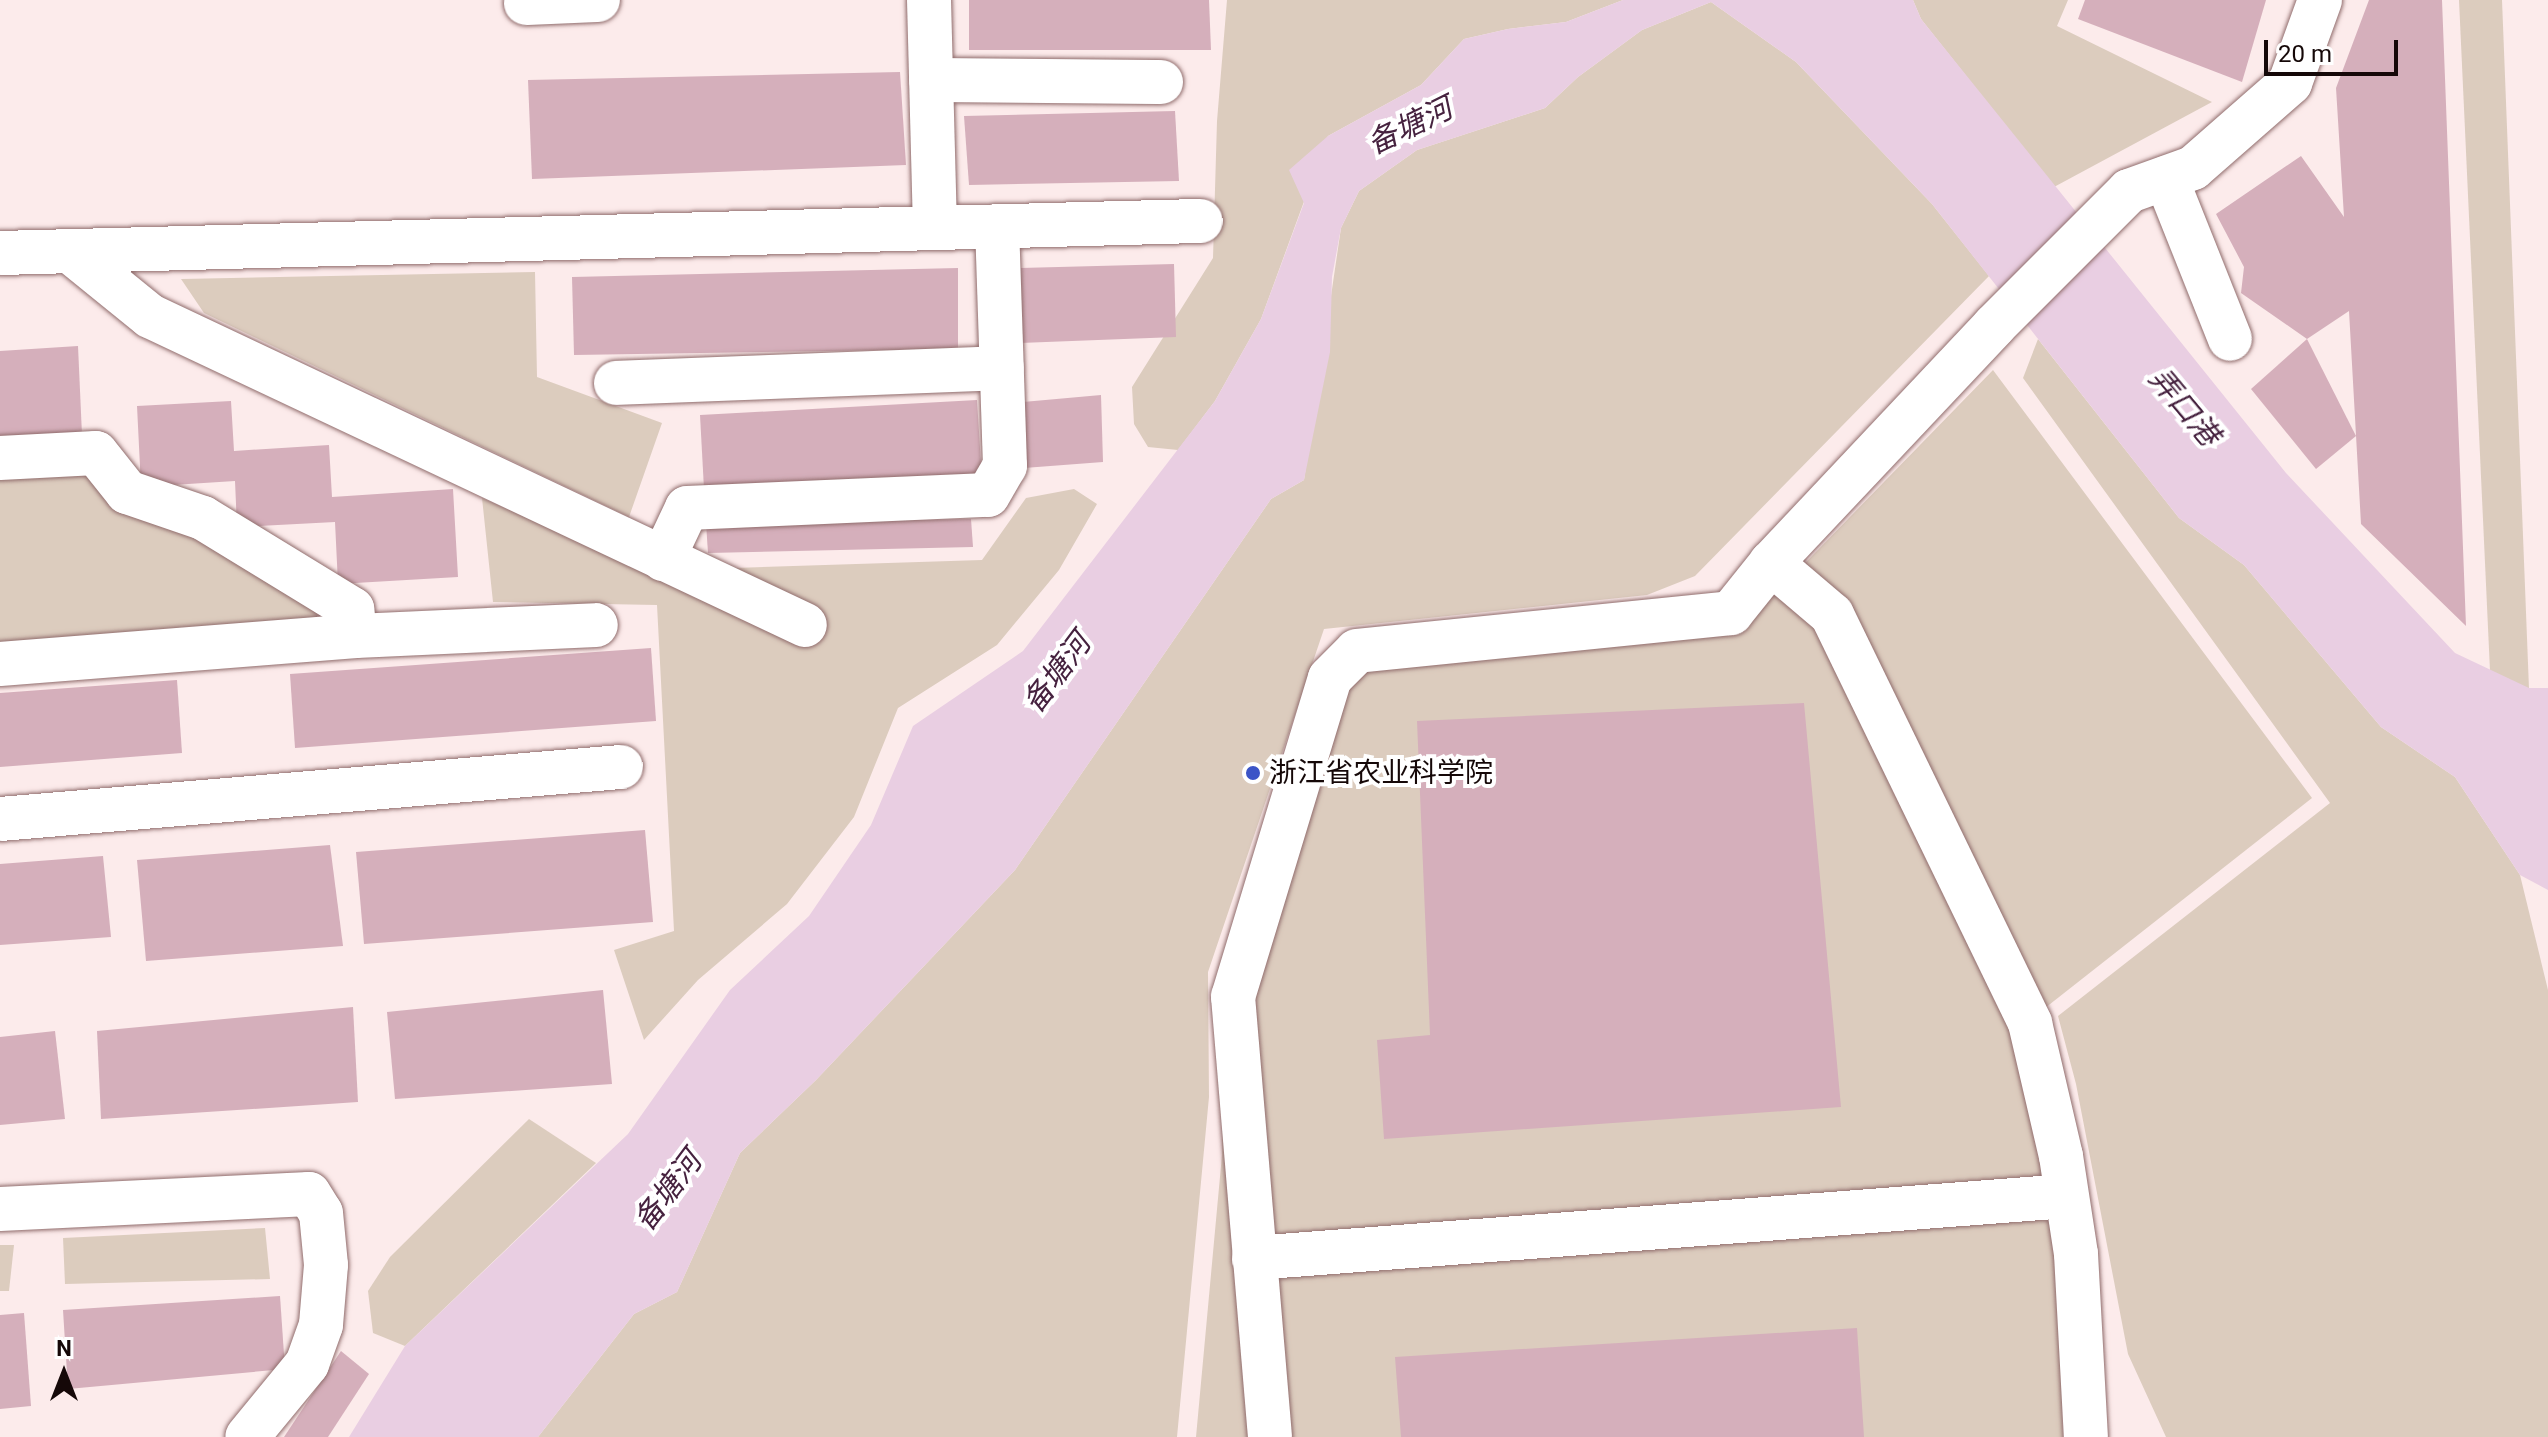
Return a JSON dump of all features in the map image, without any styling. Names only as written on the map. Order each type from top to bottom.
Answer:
[{"type":"street","points":[[526,3],[598,0]]},
{"type":"street","points":[[929,0],[935,228]]},
{"type":"street","points":[[1270,1437],[1233,997],[1330,678],[1357,651],[1731,613],[1771,563],[1994,326],[2148,184],[2193,168],[2290,83],[2320,0]]},
{"type":"street","points":[[931,80],[1161,82]]},
{"type":"street","points":[[2148,184],[2230,339]]},
{"type":"street","points":[[0,253],[1201,221]]},
{"type":"street","points":[[663,559],[687,508],[988,495],[1005,466],[997,226]]},
{"type":"street","points":[[71,252],[150,316],[805,625]]},
{"type":"street","points":[[616,383],[1002,368]]},
{"type":"street","points":[[0,458],[96,453],[127,492],[203,518],[352,609],[356,636]]},
{"type":"street","points":[[1771,563],[1832,615],[2030,1023],[2067,1196],[2076,1254],[2086,1437]]},
{"type":"street","points":[[0,664],[356,636],[596,625]]},
{"type":"street","points":[[0,819],[621,767]]},
{"type":"street","points":[[0,1209],[309,1194],[321,1213],[326,1265],[321,1325],[307,1364],[247,1437]]},
{"type":"street","points":[[1254,1258],[2067,1196]]},
{"type":"shaded area","points":[[1227,0],[1623,0],[1566,22],[1508,29],[1464,39],[1421,85],[1328,136],[1261,319],[1215,401],[1178,450],[1148,447],[1134,424],[1132,387],[1213,258],[1217,121]]},
{"type":"shaded area","points":[[1913,0],[2068,0],[2057,26],[2212,102],[2054,187],[1921,19]]},
{"type":"shaded area","points":[[2459,0],[2502,0],[2529,689],[2490,671]]},
{"type":"shaded area","points":[[1711,2],[1796,62],[1932,204],[1989,276],[1695,576],[1647,595],[1324,629],[1208,972],[1209,1097],[1177,1437],[538,1437],[634,1314],[677,1292],[740,1153],[816,1080],[1015,870],[1271,499],[1304,480],[1341,228],[1359,191],[1417,150],[1545,108],[1578,77],[1642,30]]},
{"type":"shaded area","points":[[535,272],[537,377],[662,423],[629,517],[204,313],[181,279]]},
{"type":"shaded area","points":[[2038,339],[2179,518],[2244,565],[2381,727],[2455,777],[2520,875],[2548,990],[2548,1437],[2166,1437],[2128,1354],[2076,1084],[2058,1016],[2330,803],[2023,378]]},
{"type":"shaded area","points":[[1993,370],[2312,798],[2012,1034],[2058,1248],[2063,1437],[1196,1437],[1222,1155],[1224,975],[1334,643],[1774,595]]},
{"type":"shaded area","points":[[83,463],[317,588],[317,654],[0,677],[0,467]]},
{"type":"shaded area","points":[[1074,489],[1097,504],[1059,570],[997,645],[898,708],[854,817],[787,904],[698,980],[644,1040],[614,950],[674,931],[657,605],[493,602],[482,498],[710,597],[734,568],[982,560],[1026,498]]},
{"type":"shaded area","points":[[529,1119],[596,1163],[405,1346],[373,1333],[368,1291],[390,1257]]},
{"type":"shaded area","points":[[265,1228],[270,1279],[65,1284],[63,1238]]},
{"type":"shaded area","points":[[0,1245],[14,1245],[9,1291],[0,1291]]},
{"type":"water","points":[[1623,0],[1913,0],[1921,19],[2286,473],[2455,653],[2529,688],[2548,688],[2548,890],[2520,875],[2455,777],[2381,727],[2244,565],[2179,518],[1932,204],[1796,62],[1711,2],[1642,30],[1578,77],[1545,108],[1417,150],[1359,191],[1341,228],[1332,277],[1330,352],[1304,480],[1271,499],[1015,870],[816,1080],[740,1153],[677,1292],[634,1314],[538,1437],[349,1437],[405,1346],[628,1134],[730,990],[809,916],[871,825],[913,726],[1023,651],[1215,401],[1261,319],[1304,203],[1289,170],[1328,136],[1421,85],[1464,39],[1508,29],[1566,22]]},
{"type":"building","points":[[969,0],[1209,0],[1211,50],[969,50]]},
{"type":"building","points":[[2085,0],[2266,0],[2242,82],[2078,19]]},
{"type":"building","points":[[2369,0],[2442,0],[2466,626],[2361,524],[2349,311],[2307,339],[2241,293],[2244,267],[2216,214],[2301,156],[2344,217],[2336,88]]},
{"type":"building","points":[[900,72],[906,165],[532,179],[528,80]]},
{"type":"building","points":[[1175,111],[1179,181],[969,185],[964,116]]},
{"type":"building","points":[[1174,264],[1176,337],[1020,343],[1020,268]]},
{"type":"building","points":[[958,268],[958,349],[574,355],[572,277]]},
{"type":"building","points":[[2307,339],[2356,436],[2316,469],[2251,389]]},
{"type":"building","points":[[78,346],[82,435],[0,438],[0,351]]},
{"type":"building","points":[[1101,395],[1103,462],[1024,468],[1023,402]]},
{"type":"building","points":[[977,400],[982,480],[704,489],[700,415]]},
{"type":"building","points":[[231,401],[234,451],[329,445],[332,497],[453,489],[458,577],[338,584],[335,522],[237,527],[235,481],[141,487],[137,406]]},
{"type":"building","points":[[971,519],[973,547],[708,553],[706,523]]},
{"type":"building","points":[[651,648],[656,721],[295,748],[290,674]]},
{"type":"building","points":[[177,680],[182,753],[0,767],[0,693]]},
{"type":"building","points":[[1804,703],[1841,1107],[1384,1139],[1377,1040],[1430,1035],[1417,721]]},
{"type":"building","points":[[645,830],[653,922],[364,944],[356,852]]},
{"type":"building","points":[[330,845],[343,946],[146,961],[137,860]]},
{"type":"building","points":[[103,856],[111,937],[0,945],[0,864]]},
{"type":"building","points":[[603,990],[612,1084],[395,1099],[387,1012]]},
{"type":"building","points":[[353,1007],[358,1102],[101,1119],[97,1031]]},
{"type":"building","points":[[55,1031],[65,1119],[0,1125],[0,1037]]},
{"type":"building","points":[[280,1296],[285,1369],[68,1389],[63,1310]]},
{"type":"building","points":[[24,1313],[31,1406],[0,1409],[0,1315]]},
{"type":"building","points":[[1857,1328],[1864,1437],[1401,1437],[1395,1357]]},
{"type":"building","points":[[341,1351],[369,1374],[328,1437],[284,1437]]},
{"type":"place","name":"浙江省农业科学院","points":[[1253,773]]},
{"type":"water label","name":"备塘河","points":[[1410,126]]},
{"type":"water label","name":"弄口港","points":[[2184,407]]},
{"type":"water label","name":"备塘河","points":[[1057,673]]},
{"type":"water label","name":"备塘河","points":[[668,1191]]}]
